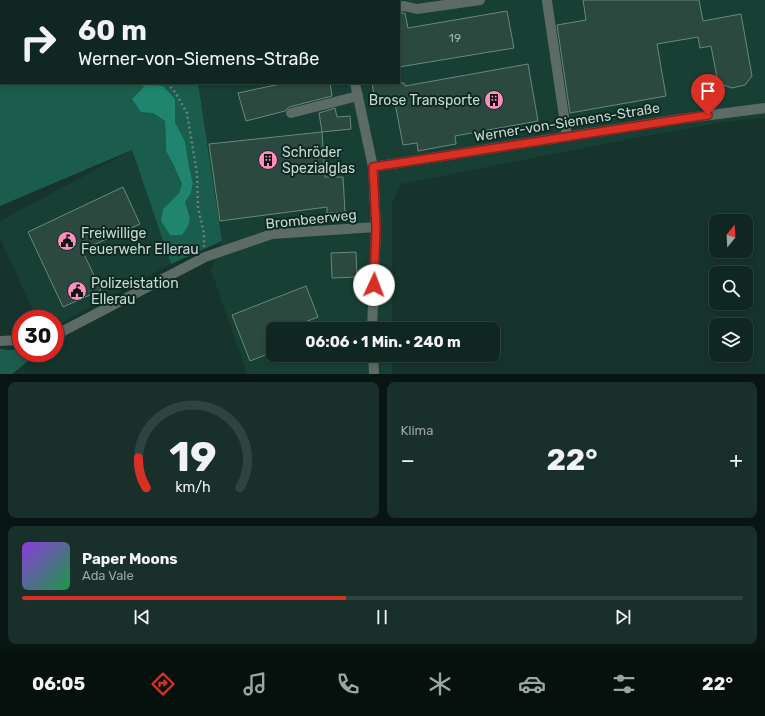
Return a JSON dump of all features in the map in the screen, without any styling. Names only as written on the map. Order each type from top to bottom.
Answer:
[{"type":"street","points":[[400,7],[404,6],[417,9],[480,0]]},
{"type":"street","points":[[547,1],[567,137]]},
{"type":"street","points":[[355,84],[373,167],[376,227],[372,322]]},
{"type":"street","points":[[291,113],[358,96]]},
{"type":"street","name":"Werner-von-Siemens-Straße","points":[[373,167],[680,119],[765,108]]},
{"type":"street","name":"Brombeerweg","points":[[64,330],[205,257],[272,234],[376,227]]},
{"type":"street","points":[[0,341],[12,340]]},
{"type":"street","points":[[373,362],[374,374]]},
{"type":"path","points":[[168,84],[175,92],[186,113],[197,174],[198,208],[204,233],[205,257]]},
{"type":"shaded area","points":[[400,0],[765,0],[765,118],[729,121],[401,184],[392,202],[392,322],[266,322],[266,362],[392,362],[392,374],[247,374],[211,270],[222,241],[198,84],[400,84]]},
{"type":"shaded area","points":[[0,84],[198,84],[222,241],[171,264],[132,150],[0,206]],"holes":[[[175,99],[175,122],[185,141],[193,183],[191,193],[185,202],[190,214],[163,209],[179,193],[182,184],[166,151],[165,121],[153,113]]]},
{"type":"shaded area","points":[[146,85],[163,86],[175,99],[175,122],[185,141],[193,183],[191,193],[185,202],[190,219],[188,226],[182,235],[170,235],[161,221],[163,209],[179,193],[182,184],[166,151],[165,121],[153,113],[141,112],[132,99]]},
{"type":"shaded area","points":[[132,150],[171,264],[64,321],[64,310],[33,310],[0,238],[0,221]]},
{"type":"shaded area","points":[[0,349],[12,350],[12,362],[27,362],[12,374],[0,374]]},
{"type":"building","points":[[583,0],[699,0],[703,21],[741,14],[752,76],[745,85],[732,88],[718,83],[711,46],[700,48],[698,37],[657,44],[666,96],[570,113],[557,25],[586,20]]},
{"type":"building","points":[[507,11],[514,48],[400,67],[400,13],[405,13],[408,28]]},
{"type":"building","points":[[528,64],[538,121],[455,136],[456,144],[418,151],[417,143],[403,145],[394,98],[375,101],[372,84],[404,83],[405,86]]},
{"type":"building","points":[[280,84],[330,84],[332,96],[289,107],[285,111],[246,121],[238,93]]},
{"type":"building","points":[[335,108],[337,117],[350,116],[351,129],[322,132],[319,113]]},
{"type":"building","name":"Schröder Spezialglas","points":[[322,132],[325,177],[343,177],[345,212],[327,213],[327,207],[220,221],[209,144]]},
{"type":"building","name":"Freiwillige Feuerwehr Ellerau","points":[[123,187],[140,224],[82,250],[101,290],[63,307],[28,232]]},
{"type":"building","points":[[356,252],[357,277],[332,278],[331,253]]},
{"type":"building","points":[[306,286],[318,317],[305,322],[266,322],[266,355],[250,361],[232,315]]},
{"type":"place","name":"Brose Transporte","points":[[494,100]]},
{"type":"place","name":"Schröder Spezialglas","points":[[268,160]]},
{"type":"place","name":"Freiwillige Feuerwehr Ellerau","points":[[67,241]]},
{"type":"place","name":"Polizeistation Ellerau","points":[[77,291]]},
{"type":"route","points":[[374,285],[376,227],[373,167],[708,115]]}]
